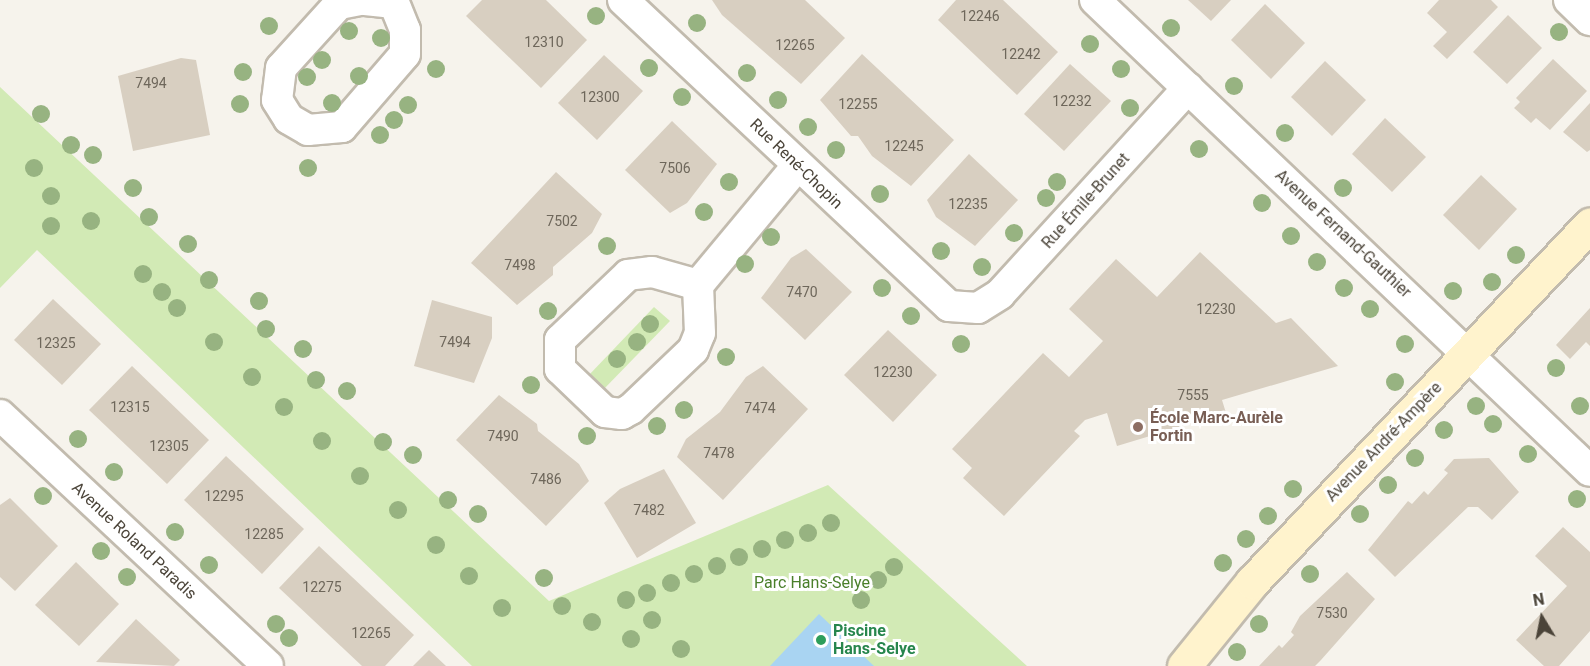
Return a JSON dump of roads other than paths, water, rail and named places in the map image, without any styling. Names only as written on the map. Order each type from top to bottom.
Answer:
[{"type":"street","name":"Rue René-Chopin","points":[[623,0],[929,291],[950,306],[978,308]]},
{"type":"street","name":"Avenue Fernand-Gauthier","points":[[1095,0],[1469,353],[1590,471]]},
{"type":"street","points":[[1569,0],[1590,20]]},
{"type":"street","name":"Rue Émile-Brunet","points":[[978,308],[1000,294],[1188,88]]},
{"type":"street","points":[[699,285],[652,272],[628,275],[560,340],[560,369],[605,412],[622,414],[693,350],[700,333],[699,285],[798,165]]},
{"type":"street","name":"Avenue André-Ampère","points":[[1184,666],[1252,582],[1590,224]]},
{"type":"street","name":"Avenue Roland Paradis","points":[[0,415],[268,666]]},
{"type":"water","name":"Piscine Hans-Selye","points":[[819,614],[874,666],[770,666]]},
{"type":"place","name":"École Marc-Aurèle Fortin","points":[[1138,427]]},
{"type":"place","name":"Piscine Hans-Selye","points":[[821,640]]},
{"type":"park label","name":"Parc Hans-Selye","points":[[812,583]]}]
